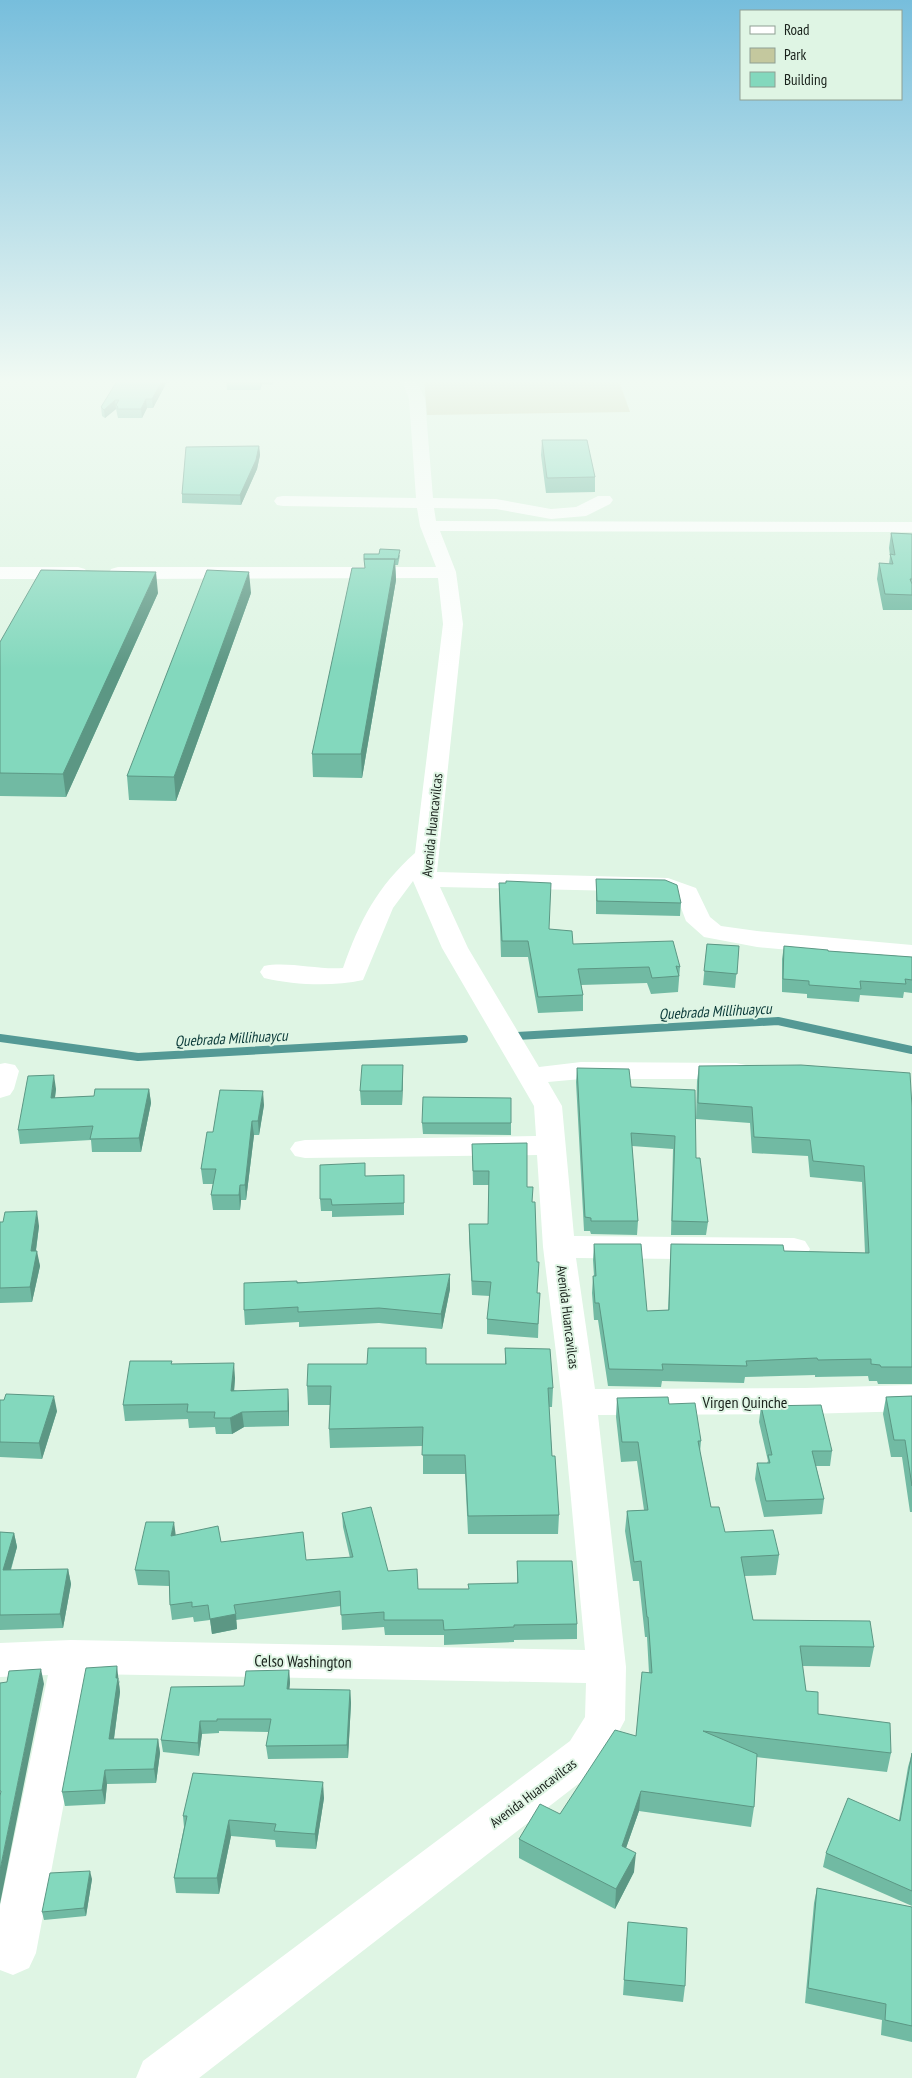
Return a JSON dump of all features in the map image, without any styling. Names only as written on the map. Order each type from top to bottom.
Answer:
[{"type":"street","name":"Avenida Huancavilcas","points":[[160,2078],[585,1754],[605,1720],[606,1667],[579,1402],[559,1247],[548,1106],[455,948],[426,867],[453,624],[447,572],[429,526],[424,504],[422,475]]},
{"type":"street","points":[[282,501],[496,504],[533,512],[567,514],[580,512],[604,500]]},
{"type":"street","points":[[429,526],[912,527]]},
{"type":"street","points":[[0,573],[447,572]]},
{"type":"street","points":[[272,972],[324,976],[354,974],[373,918],[388,893],[405,873],[426,867],[609,885],[668,885],[687,893],[699,921],[713,932],[757,939],[912,954]]},
{"type":"street","points":[[531,1077],[551,1072],[592,1070],[632,1072],[759,1071]]},
{"type":"street","points":[[305,1149],[551,1145]]},
{"type":"street","points":[[559,1247],[794,1249]]},
{"type":"street","name":"Virgen Quinche","points":[[579,1402],[805,1401],[912,1398]]},
{"type":"street","points":[[13,1953],[71,1657]]},
{"type":"street","name":"Celso Washington","points":[[0,1660],[71,1657],[606,1667]]},
{"type":"building","points":[[184,475],[249,475],[240,495],[182,494]]},
{"type":"building","points":[[547,475],[595,475],[595,477],[547,478]]},
{"type":"building","points":[[891,533],[912,534],[912,579],[910,579],[912,595],[885,594],[879,563],[893,564],[890,554],[895,555]]},
{"type":"building","points":[[380,549],[400,550],[398,559],[364,559],[364,554],[379,554]]},
{"type":"building","points":[[364,559],[395,559],[361,754],[312,754],[352,568],[365,568]]},
{"type":"building","points":[[41,570],[156,572],[63,774],[0,773],[0,642]]},
{"type":"building","points":[[207,570],[249,572],[174,777],[127,776]]},
{"type":"building","points":[[596,879],[665,880],[677,885],[681,903],[597,901]]},
{"type":"building","points":[[506,881],[551,883],[549,929],[572,931],[573,944],[673,941],[680,967],[676,966],[679,976],[652,978],[649,967],[578,969],[583,995],[538,997],[528,941],[502,941],[499,883],[506,883]]},
{"type":"building","points":[[707,944],[739,946],[737,974],[704,971]]},
{"type":"building","points":[[784,946],[912,957],[912,980],[905,979],[906,984],[860,981],[861,989],[809,985],[809,981],[783,979]]},
{"type":"building","points":[[362,1065],[403,1065],[402,1091],[360,1091]]},
{"type":"building","points":[[801,1065],[910,1073],[912,1107],[912,1367],[881,1367],[880,1365],[871,1364],[871,1359],[818,1360],[817,1358],[746,1361],[747,1366],[662,1364],[663,1370],[609,1369],[599,1303],[595,1303],[593,1276],[596,1276],[594,1244],[641,1244],[647,1311],[669,1310],[671,1244],[783,1245],[784,1251],[869,1253],[864,1166],[813,1161],[810,1140],[754,1137],[752,1107],[698,1103],[699,1066]]},
{"type":"building","points":[[577,1068],[629,1069],[631,1087],[695,1090],[696,1158],[700,1158],[708,1222],[672,1221],[675,1136],[631,1133],[638,1221],[591,1221],[591,1218],[585,1217]]},
{"type":"building","points":[[54,1075],[51,1098],[94,1096],[95,1089],[149,1089],[139,1138],[90,1139],[93,1126],[18,1130],[28,1076]]},
{"type":"building","points":[[220,1090],[263,1091],[258,1121],[252,1121],[245,1185],[240,1185],[239,1195],[211,1195],[216,1169],[201,1169],[207,1132],[213,1132]]},
{"type":"building","points":[[423,1097],[511,1098],[511,1123],[422,1123]]},
{"type":"building","points":[[527,1143],[527,1187],[533,1187],[532,1202],[535,1202],[537,1262],[539,1262],[538,1324],[487,1319],[491,1282],[472,1281],[469,1224],[488,1224],[489,1171],[473,1171],[472,1144]]},
{"type":"building","points":[[365,1163],[365,1176],[404,1175],[404,1203],[332,1205],[331,1199],[320,1199],[320,1165]]},
{"type":"building","points":[[37,1211],[31,1251],[37,1251],[30,1287],[0,1288],[0,1222],[3,1222],[5,1212]]},
{"type":"building","points":[[450,1274],[441,1314],[379,1308],[298,1312],[298,1307],[244,1310],[244,1283],[297,1281],[297,1283]]},
{"type":"building","points":[[368,1348],[426,1348],[426,1364],[506,1364],[505,1348],[550,1349],[553,1388],[548,1388],[552,1456],[555,1456],[559,1515],[468,1516],[465,1455],[422,1455],[423,1427],[329,1429],[331,1386],[307,1386],[308,1364],[367,1364]]},
{"type":"building","points":[[130,1361],[172,1361],[171,1364],[234,1363],[231,1391],[288,1389],[288,1411],[242,1412],[230,1418],[214,1418],[215,1412],[187,1412],[188,1404],[123,1405]]},
{"type":"building","points":[[6,1394],[54,1396],[39,1443],[0,1442],[0,1400],[4,1400]]},
{"type":"building","points":[[912,1396],[912,1486],[905,1440],[894,1440],[886,1397]]},
{"type":"building","points":[[668,1397],[669,1404],[695,1403],[701,1441],[698,1441],[711,1507],[719,1507],[725,1532],[773,1530],[779,1555],[741,1557],[753,1620],[870,1621],[874,1647],[800,1646],[806,1691],[818,1692],[818,1714],[890,1723],[891,1753],[703,1731],[757,1754],[754,1807],[641,1791],[622,1846],[636,1853],[616,1889],[519,1839],[540,1804],[560,1814],[615,1730],[636,1736],[642,1672],[652,1673],[641,1561],[634,1562],[627,1511],[648,1510],[638,1442],[622,1442],[617,1398]]},
{"type":"building","points":[[821,1405],[832,1451],[812,1451],[824,1499],[766,1501],[757,1463],[770,1463],[768,1455],[772,1455],[761,1406]]},
{"type":"building","points":[[371,1507],[388,1571],[417,1569],[418,1589],[469,1589],[468,1584],[518,1583],[517,1561],[572,1561],[577,1624],[514,1625],[514,1627],[444,1630],[443,1620],[384,1620],[384,1612],[341,1615],[340,1591],[234,1605],[236,1614],[210,1619],[208,1605],[192,1607],[192,1602],[170,1605],[169,1571],[135,1570],[146,1522],[174,1522],[171,1536],[218,1526],[221,1542],[303,1532],[306,1560],[353,1557],[342,1513]]},
{"type":"building","points":[[0,1532],[14,1533],[3,1570],[68,1569],[60,1614],[0,1615]]},
{"type":"building","points":[[117,1666],[116,1678],[118,1678],[109,1739],[158,1739],[154,1769],[105,1770],[102,1790],[62,1792],[86,1668]]},
{"type":"building","points":[[41,1669],[0,1870],[0,1683],[7,1682],[9,1671]]},
{"type":"building","points":[[289,1670],[287,1689],[350,1690],[347,1745],[266,1746],[271,1719],[217,1719],[217,1721],[200,1721],[198,1743],[161,1740],[171,1687],[244,1686],[246,1671]]},
{"type":"building","points":[[912,1753],[912,1891],[826,1853],[848,1798],[900,1821]]},
{"type":"building","points":[[193,1773],[323,1782],[315,1834],[274,1831],[276,1824],[229,1820],[217,1878],[174,1878],[187,1816],[183,1816]]},
{"type":"building","points":[[90,1871],[84,1908],[42,1912],[50,1873]]},
{"type":"building","points":[[817,1888],[912,1907],[912,2026],[885,2020],[886,2004],[808,1988]]},
{"type":"building","points":[[628,1922],[687,1928],[685,1986],[624,1980]]},
{"type":"waterway","name":"Quebrada Millihuaycu","points":[[517,1036],[778,1021],[912,1050]]},
{"type":"waterway","name":"Quebrada Millihuaycu","points":[[0,1038],[138,1057],[464,1039]]}]
